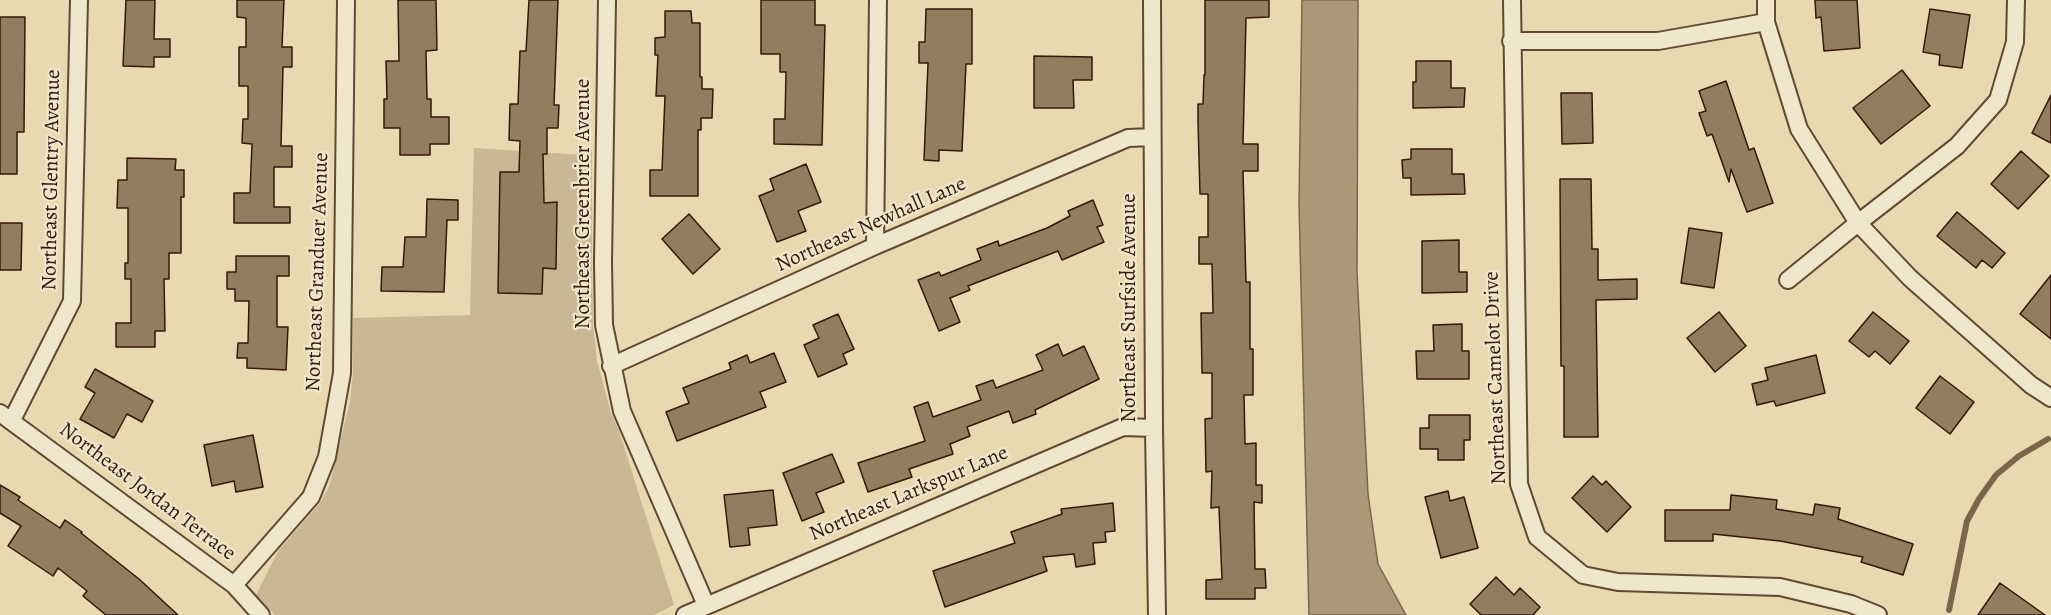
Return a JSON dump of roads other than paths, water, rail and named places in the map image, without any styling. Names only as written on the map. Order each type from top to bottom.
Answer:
[{"type":"street","name":"Northeast Glentry Avenue","points":[[6,416],[72,301],[79,0]]},
{"type":"street","name":"Northeast Granduer Avenue","points":[[234,585],[311,497],[327,457],[342,373],[346,0]]},
{"type":"street","name":"Northeast Greenbrier Avenue","points":[[607,0],[604,325],[622,411],[706,605]]},
{"type":"street","points":[[875,246],[878,0]]},
{"type":"street","name":"Northeast Surfside Avenue","points":[[1152,0],[1154,428],[1158,615]]},
{"type":"street","name":"Northeast Camelot Drive","points":[[1512,0],[1519,484],[1537,537],[1583,574],[1618,582],[1780,587],[1851,604],[1878,615]]},
{"type":"street","points":[[1766,0],[1766,22],[1798,129],[1858,223],[1910,278],[2031,385],[2051,398]]},
{"type":"street","points":[[1788,280],[1957,146],[1998,100],[2015,42],[2016,0]]},
{"type":"street","points":[[1511,40],[1658,40],[1766,22]]},
{"type":"street","name":"Northeast Newhall Lane","points":[[611,366],[875,246],[1128,138],[1152,137]]},
{"type":"street","name":"Northeast Jordan Terrace","points":[[6,416],[234,585],[261,615]]},
{"type":"street","name":"Northeast Larkspur Lane","points":[[685,615],[1123,428],[1154,428]]},
{"type":"waterway","points":[[1949,610],[1967,521],[1979,499],[1996,475],[2019,456],[2048,439]]}]
